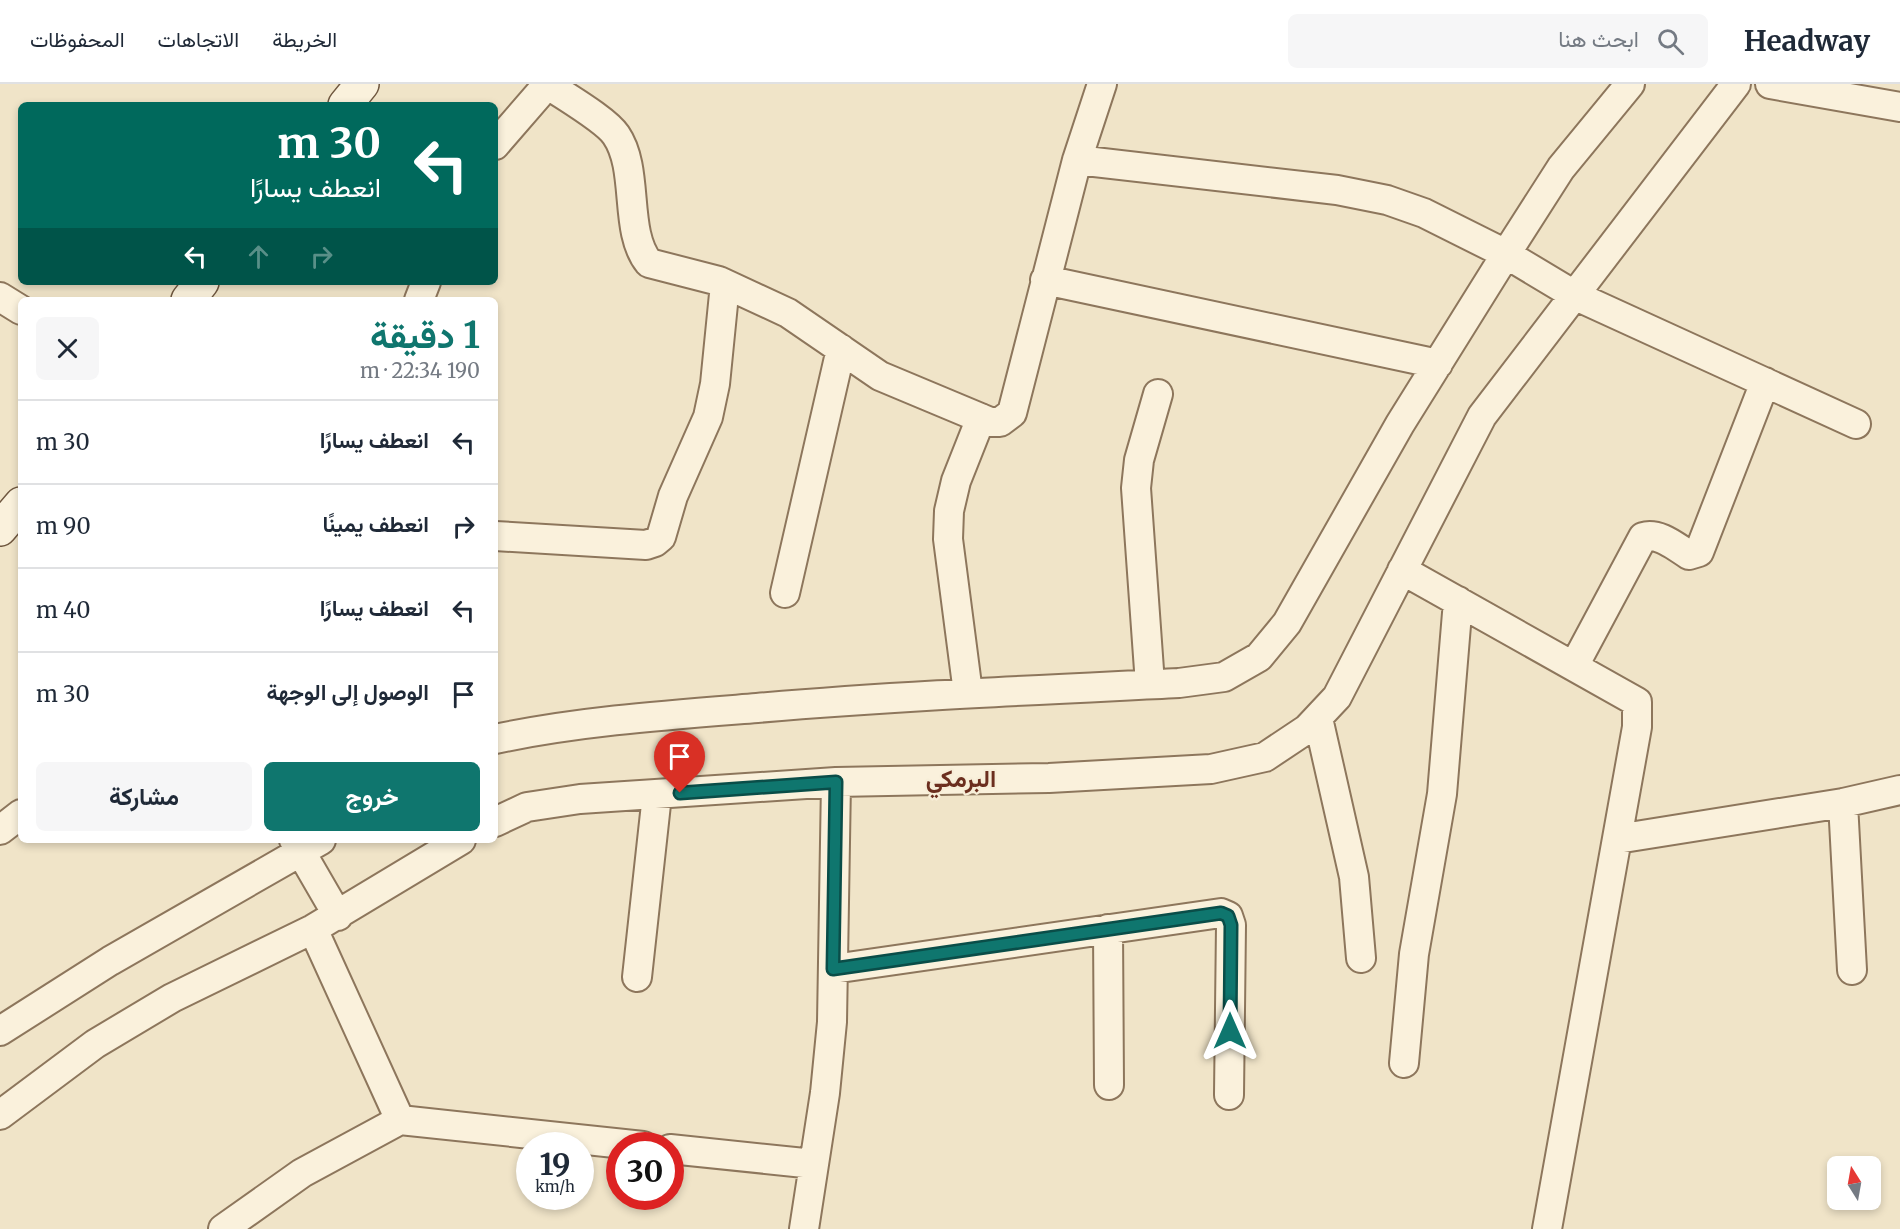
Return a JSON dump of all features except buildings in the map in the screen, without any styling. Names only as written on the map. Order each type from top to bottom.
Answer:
[{"type":"main road","points":[[347,102],[362,84]]},
{"type":"main road","points":[[190,297],[200,285]]},
{"type":"main road","points":[[0,529],[18,508]]},
{"type":"street","points":[[498,142],[551,85],[616,134],[625,156],[640,247],[650,263],[725,284],[788,313],[880,376],[981,418],[1000,422],[1012,413],[1077,160],[1102,84]]},
{"type":"street","points":[[498,738],[548,728],[667,715],[968,693],[1150,684],[1224,677],[1258,657],[1287,623],[1400,424],[1438,364],[1516,259],[1561,168],[1630,84]]},
{"type":"street","points":[[498,821],[527,807],[569,800],[836,782],[1048,778],[1211,770],[1265,757],[1307,729],[1337,697],[1482,416],[1569,292],[1737,84]]},
{"type":"street","points":[[1770,84],[1900,107]]},
{"type":"street","points":[[1077,160],[1284,183],[1388,200],[1424,213],[1516,259],[1569,292],[1856,424]]},
{"type":"street","points":[[1046,280],[1438,364]]},
{"type":"street","points":[[498,536],[646,545],[661,537],[673,496],[708,417],[715,384],[725,284]]},
{"type":"street","points":[[0,297],[18,308]]},
{"type":"street","points":[[785,593],[841,349]]},
{"type":"street","points":[[1574,666],[1643,537],[1657,536],[1689,555],[1699,552],[1765,382]]},
{"type":"street","points":[[1150,684],[1136,488],[1139,460],[1158,394]]},
{"type":"street","points":[[968,693],[948,539],[949,511],[956,481],[981,418]]},
{"type":"street","points":[[1402,570],[1637,702],[1639,715],[1547,1229]]},
{"type":"street","points":[[1404,1063],[1414,954],[1442,794],[1458,602]]},
{"type":"street","points":[[1318,718],[1354,877],[1360,958]]},
{"type":"street","points":[[804,1229],[832,1022],[836,782]]},
{"type":"street","points":[[1617,839],[1843,803],[1900,790]]},
{"type":"street","points":[[637,977],[657,795]]},
{"type":"street","points":[[1843,803],[1852,970]]},
{"type":"street","points":[[0,830],[18,816]]},
{"type":"street","points":[[0,1115],[95,1044],[162,1004],[328,917],[456,843]]},
{"type":"street","points":[[0,1031],[110,961],[307,851],[400,1120]]},
{"type":"street","points":[[833,969],[1221,913],[1228,916],[1231,925],[1229,1095]]},
{"type":"street","points":[[1108,929],[1109,1085]]},
{"type":"street","points":[[223,1229],[302,1173],[400,1120],[606,1142]]},
{"type":"street","points":[[684,1150],[814,1164]]},
{"type":"district","name":"البرمكي","points":[[961,779]]},
{"type":"route","points":[[680,793],[836,782],[833,969],[1221,913],[1228,916],[1231,925],[1230,1031]]}]
